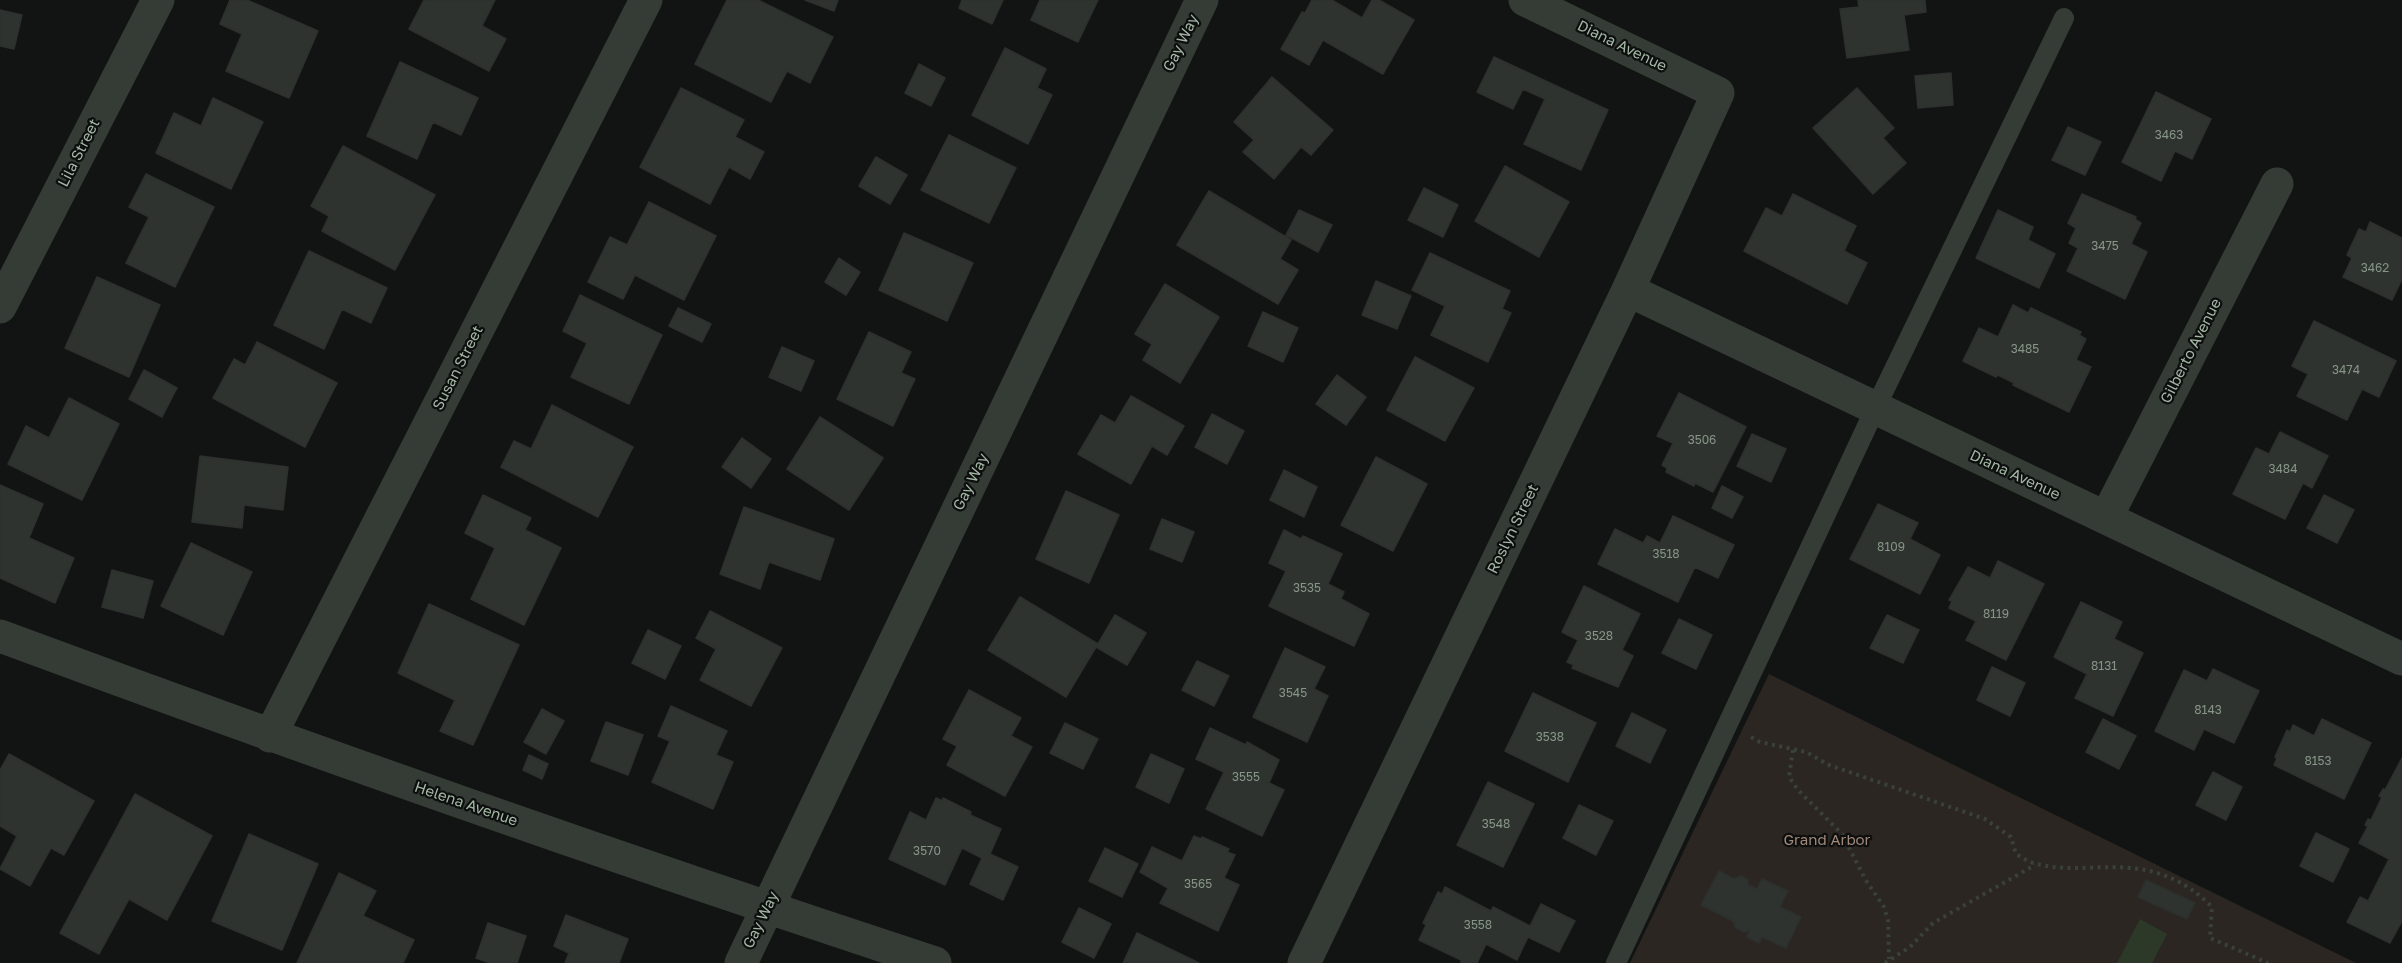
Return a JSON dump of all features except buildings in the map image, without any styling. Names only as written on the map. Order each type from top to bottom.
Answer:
[{"type":"street","name":"Lila Street","points":[[0,307],[158,0]]},
{"type":"street","name":"Susan Street","points":[[270,736],[646,0]]},
{"type":"street","name":"Gay Way","points":[[741,963],[1202,0]]},
{"type":"street","name":"Diana Avenue","points":[[1526,0],[1718,93]]},
{"type":"street","name":"Roslyn Street","points":[[1304,963],[1628,290],[1718,93]]},
{"type":"street","name":"Gilberto Avenue","points":[[2106,518],[2277,184]]},
{"type":"street","name":"Diana Avenue","points":[[1628,290],[2402,659]]},
{"type":"street","name":"Helena Avenue","points":[[0,636],[270,736],[767,908],[935,963]]},
{"type":"lane","points":[[1616,963],[1875,409],[2064,18]]},
{"type":"path","points":[[1728,725],[1760,742],[1806,752],[1829,765],[1860,777],[1985,819],[2011,837],[2016,854],[2036,864],[2071,868],[2130,868],[2166,875],[2200,895],[2212,907],[2210,938],[2268,963]]},
{"type":"path","points":[[1793,750],[1789,777],[1798,790],[1842,834],[1865,879],[1884,907],[1888,920],[1887,961]]},
{"type":"path","points":[[1887,961],[1910,947],[1934,923],[2036,864]]},
{"type":"green space","name":"Grand Arbor","points":[[1769,674],[2356,963],[1630,963]]},
{"type":"shaded area","points":[[2140,919],[2167,934],[2152,963],[2117,963]]}]
